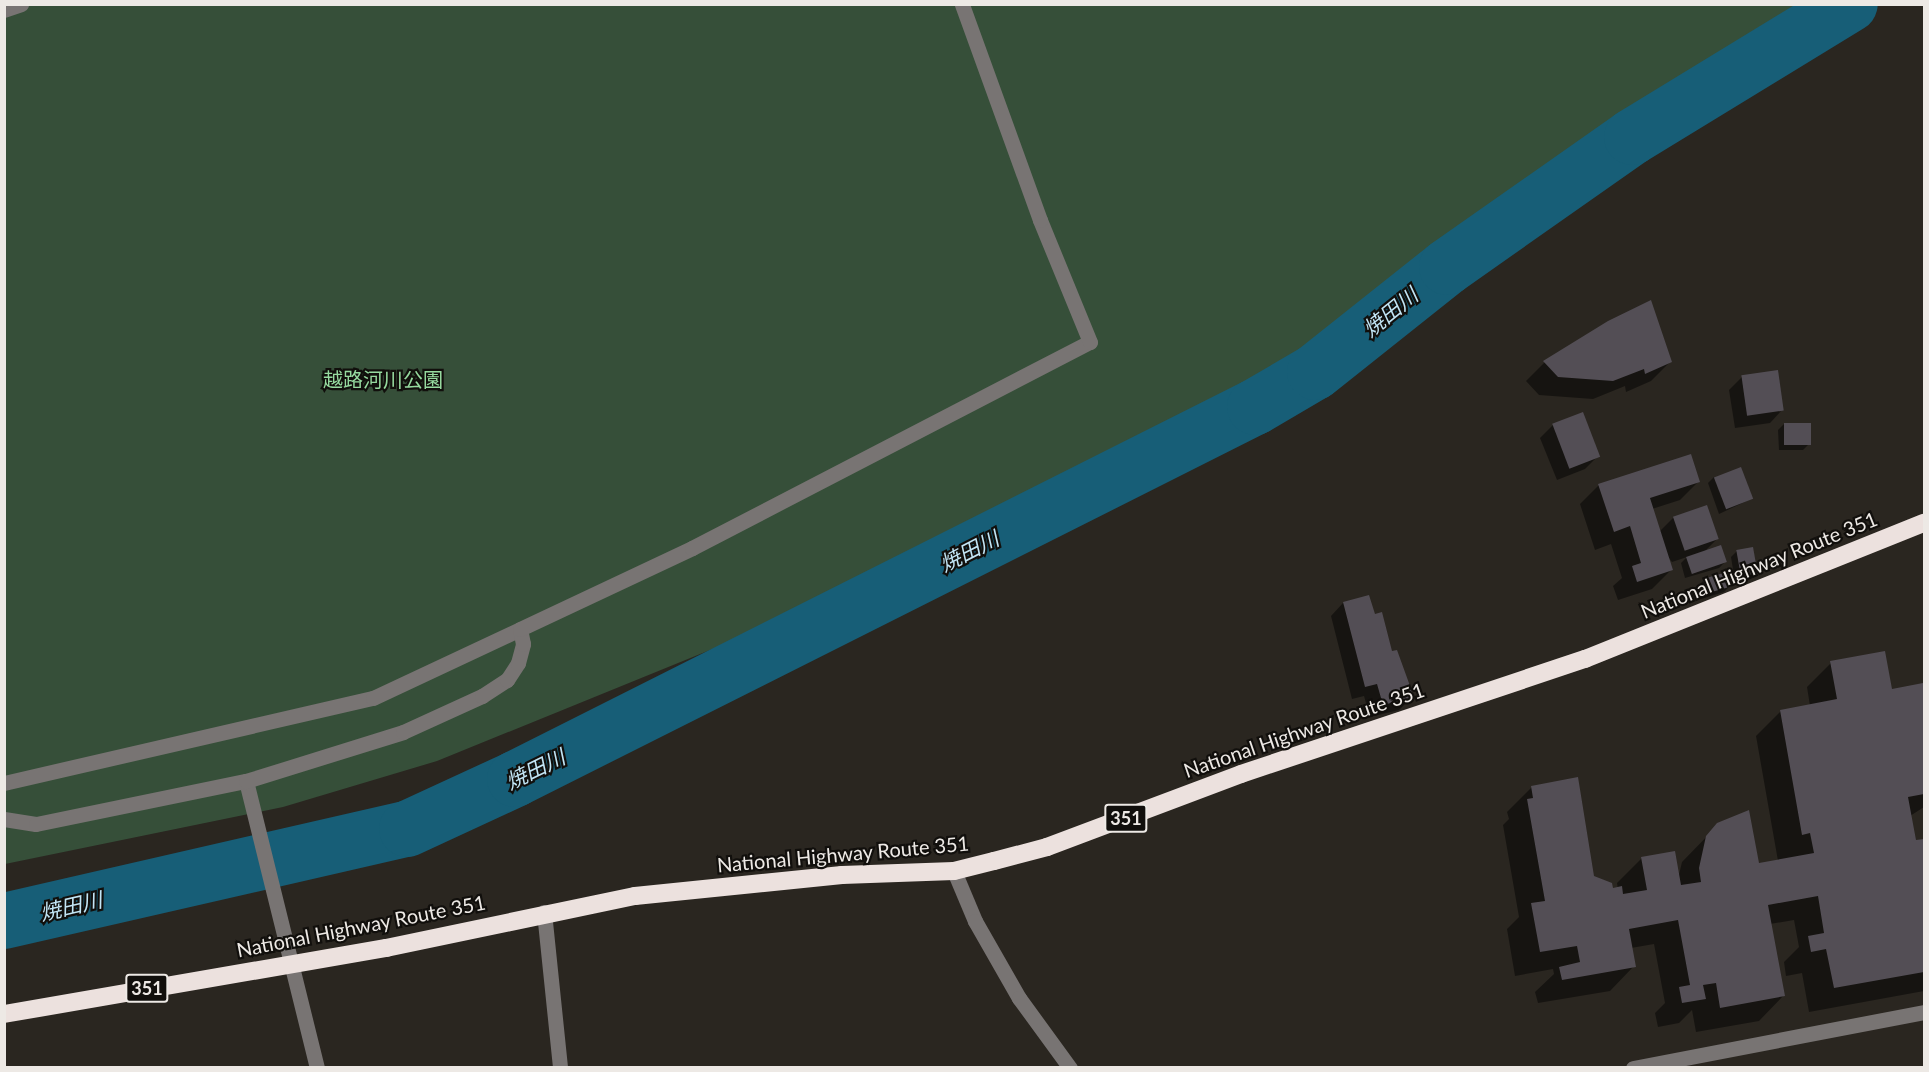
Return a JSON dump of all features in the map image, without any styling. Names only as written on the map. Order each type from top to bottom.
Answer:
[{"type":"highway","name":"National Highway Route 351","points":[[4,1014],[291,965],[544,912],[736,885],[954,871],[1047,847],[1241,774],[1585,659],[1924,523]]},
{"type":"street","points":[[4,10],[21,4]]},
{"type":"street","points":[[4,783],[373,698],[692,548],[1090,342],[1040,220],[962,4]]},
{"type":"street","points":[[4,819],[36,824],[246,781],[403,732],[482,696],[507,680],[518,663],[522,644],[520,629]]},
{"type":"street","points":[[246,781],[252,813],[317,1068]]},
{"type":"street","points":[[954,871],[975,921],[1019,998],[1070,1068]]},
{"type":"street","points":[[544,912],[560,1068]]},
{"type":"street","points":[[1633,1068],[1924,1012]]},
{"type":"green space","name":"越路河川公園","points":[[5,5],[1804,5],[1775,18],[1617,118],[1441,241],[1319,341],[1079,477],[796,615],[437,761],[283,807],[5,864]]},
{"type":"building","points":[[1651,300],[1672,362],[1645,374],[1644,369],[1613,381],[1558,377],[1543,361],[1608,321]]},
{"type":"building","points":[[1778,370],[1784,411],[1747,416],[1741,375]]},
{"type":"building","points":[[1583,412],[1600,457],[1569,469],[1552,424]]},
{"type":"building","points":[[1784,423],[1811,423],[1811,445],[1784,445]]},
{"type":"building","points":[[1691,454],[1700,482],[1650,498],[1673,570],[1637,582],[1632,566],[1641,563],[1630,526],[1614,532],[1598,484]]},
{"type":"building","points":[[1741,467],[1753,499],[1726,509],[1714,477]]},
{"type":"building","points":[[1707,505],[1719,539],[1685,551],[1673,517]]},
{"type":"building","points":[[1721,545],[1727,562],[1692,574],[1686,557]]},
{"type":"building","points":[[1753,547],[1758,574],[1741,577],[1736,550]]},
{"type":"building","points":[[1727,572],[1731,586],[1707,593],[1703,579]]},
{"type":"building","points":[[1369,595],[1375,614],[1382,612],[1392,651],[1397,650],[1414,697],[1383,705],[1377,684],[1365,687],[1343,602]]},
{"type":"building","points":[[1885,651],[1892,689],[1923,683],[1924,794],[1908,797],[1916,840],[1924,839],[1924,972],[1834,988],[1826,949],[1811,952],[1808,936],[1824,933],[1818,896],[1768,905],[1785,996],[1720,1008],[1716,983],[1703,985],[1706,999],[1682,1003],[1679,987],[1690,985],[1678,920],[1629,929],[1636,967],[1562,980],[1559,967],[1580,962],[1577,946],[1540,952],[1531,903],[1545,901],[1527,799],[1533,798],[1531,786],[1578,777],[1594,876],[1612,883],[1613,888],[1622,886],[1623,894],[1647,890],[1641,857],[1675,851],[1681,885],[1701,882],[1699,868],[1706,836],[1717,823],[1749,810],[1759,863],[1814,853],[1810,833],[1802,835],[1780,710],[1837,699],[1830,661]]},
{"type":"waterway","name":"焼田川","points":[[4,921],[407,829],[515,779],[1255,407],[1315,372],[1447,267],[1632,137],[1850,4]]}]
